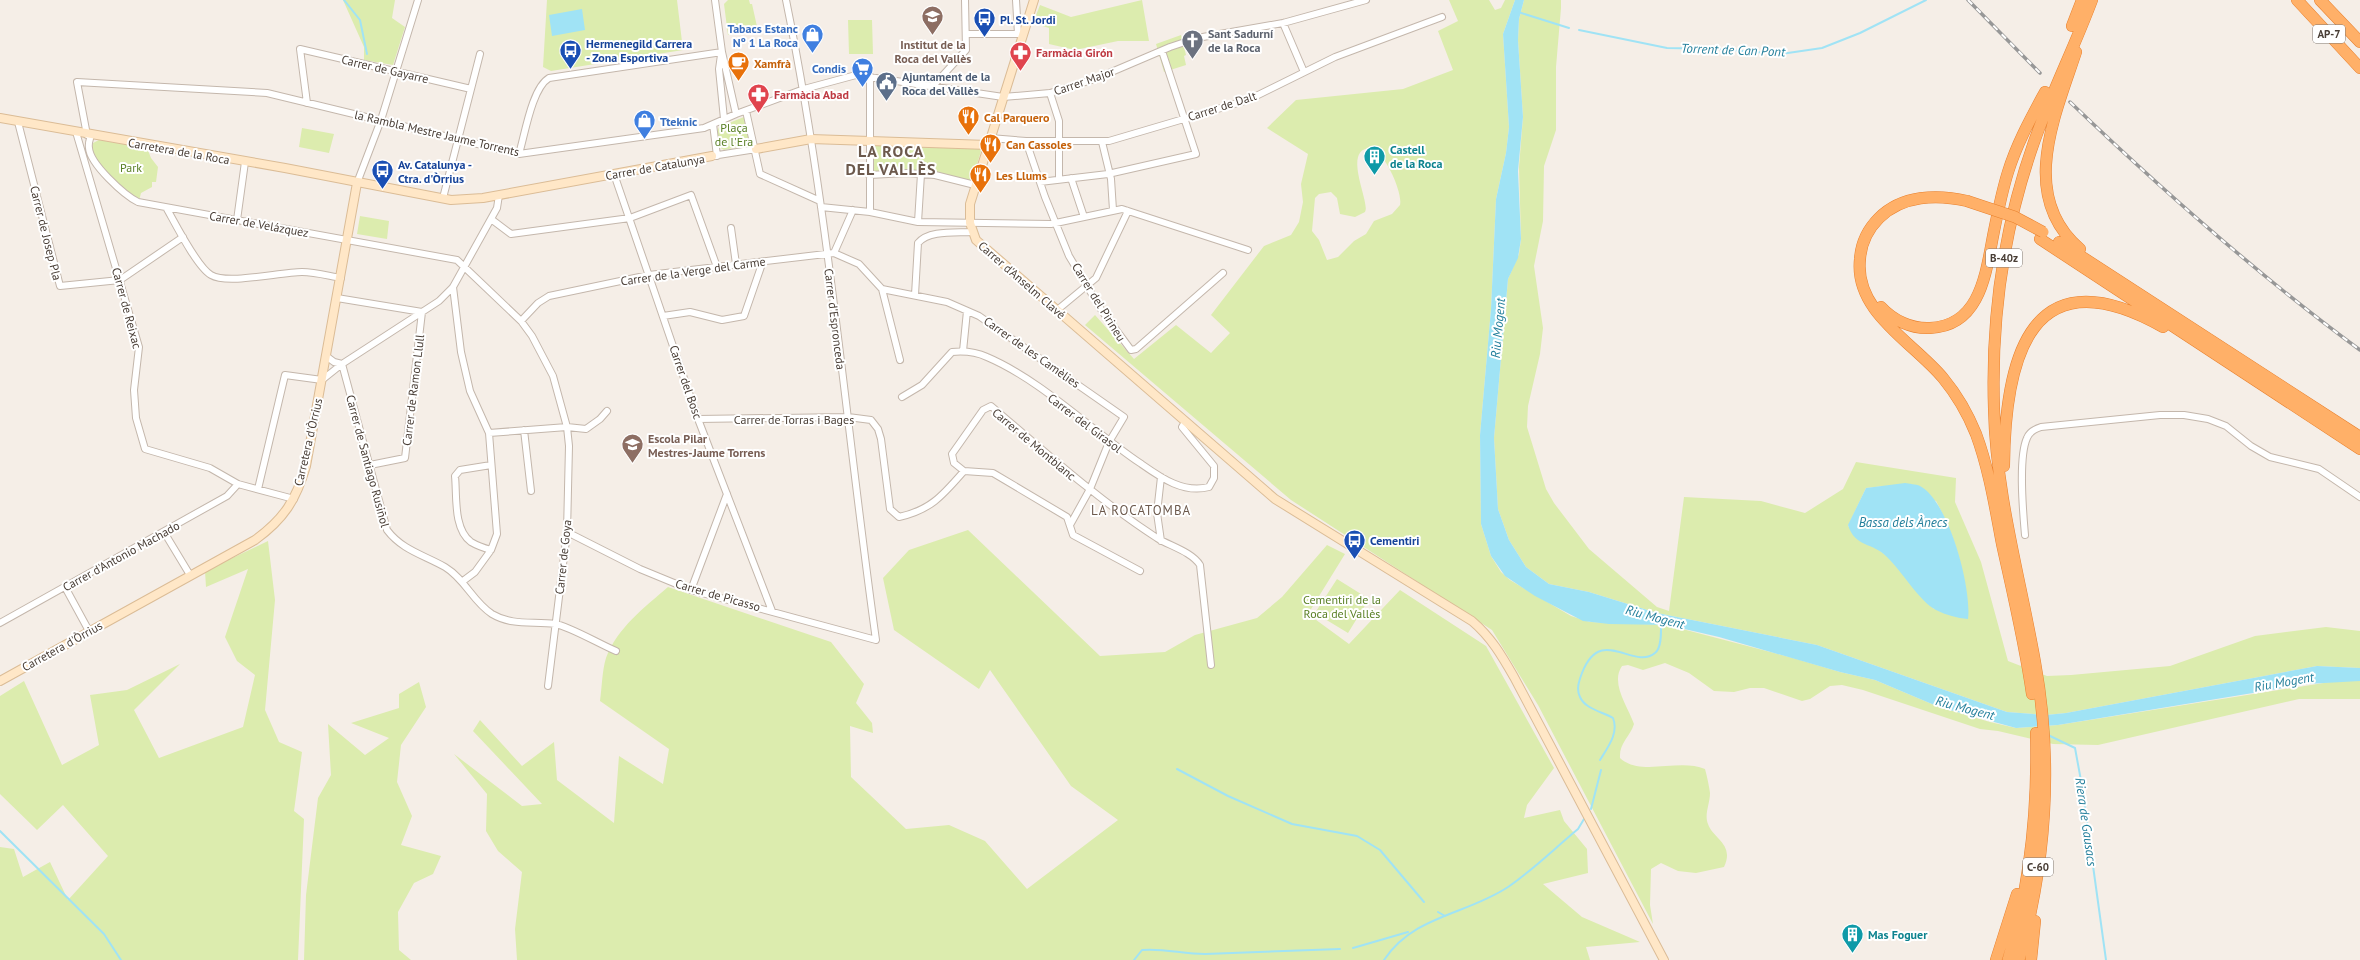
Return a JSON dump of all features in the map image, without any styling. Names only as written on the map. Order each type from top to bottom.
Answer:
[{"type":"highway","name":"AP-7","points":[[2297,0],[2360,68]]},
{"type":"highway","name":"AP-7","points":[[2320,0],[2360,42]]},
{"type":"highway","name":"B-40z","points":[[2004,531],[1986,409],[1986,358],[1990,309],[2000,236],[2008,198],[2045,92],[2088,1]]},
{"type":"highway","name":"B-40z","points":[[2004,531],[1993,403],[1997,311],[2005,251],[2016,201],[2035,140],[2088,1]]},
{"type":"highway","points":[[2088,1],[2047,147],[2045,175],[2050,205],[2059,226],[2071,241],[2105,270]]},
{"type":"highway","points":[[1967,205],[1937,204],[1913,207],[1889,218],[1876,233],[1866,259],[1867,275],[1876,300],[1893,318],[1914,326],[1934,328],[1959,318],[1974,303],[1984,279],[2008,172],[2025,128],[2045,92]]},
{"type":"highway","points":[[2004,531],[1981,448],[1961,403],[1927,360],[1874,309],[1864,291],[1859,271],[1861,250],[1868,232],[1875,222],[1889,209],[1904,201],[1936,197],[1967,205],[2042,236],[2105,270],[2360,438]]},
{"type":"highway","points":[[2042,236],[2186,335],[2360,449]]},
{"type":"highway","points":[[2004,531],[2004,466],[2007,403],[2019,355],[2025,341],[2037,323],[2061,307],[2081,302],[2098,302],[2128,309],[2173,333],[2186,335]]},
{"type":"highway","name":"C-60","points":[[2004,531],[2031,662],[2036,732],[2041,773],[2036,817],[2034,862],[2028,925],[2019,960]]},
{"type":"highway","points":[[1996,960],[2034,862]]},
{"type":"highway","points":[[2031,960],[2034,862]]},
{"type":"highway","name":"C-60","points":[[2008,960],[2034,862]]},
{"type":"street","points":[[357,184],[396,72],[418,0]]},
{"type":"street","points":[[716,0],[722,52],[736,114]]},
{"type":"street","name":"Carrer d'Espronceda","points":[[786,0],[804,89],[810,139],[830,253],[848,418],[876,640]]},
{"type":"street","points":[[933,86],[966,50],[967,34],[965,0]]},
{"type":"street","points":[[967,34],[1020,34],[1016,0]]},
{"type":"street","name":"Carrer d'Anselm Clavé","points":[[1034,0],[1020,34],[1003,97],[970,204],[970,223],[976,240],[1056,311],[1275,499],[1472,621],[1490,639],[1514,677],[1664,960]]},
{"type":"street","name":"Carrer Major","points":[[1003,97],[1050,93],[1095,80],[1170,47],[1197,38],[1284,23],[1366,0]]},
{"type":"street","name":"Carrer de Dalt","points":[[989,141],[1102,142],[1248,100],[1335,57],[1442,17]]},
{"type":"street","points":[[1284,23],[1304,72]]},
{"type":"street","name":"Carrer de Gayarre","points":[[307,103],[300,49],[471,89]]},
{"type":"street","points":[[1040,182],[1108,174],[1196,154],[1162,51]]},
{"type":"street","points":[[519,154],[542,82],[549,78],[722,52]]},
{"type":"street","points":[[722,52],[719,68],[724,119]]},
{"type":"street","points":[[442,198],[480,54]]},
{"type":"street","name":"la Rambla Mestre Jaume Torrents","points":[[77,82],[268,93],[519,154],[704,128],[736,114],[804,89],[856,75],[1003,97]]},
{"type":"street","points":[[870,76],[870,212]]},
{"type":"street","name":"Carrer de Velázquez","points":[[77,82],[89,135],[89,148],[96,163],[126,196],[138,202],[457,260],[464,265]]},
{"type":"street","points":[[1050,93],[1059,121],[1059,179]]},
{"type":"street","points":[[746,111],[756,149],[760,174],[821,204],[918,222],[970,223],[1050,224],[1122,209],[1248,250]]},
{"type":"street","name":"Carretera de la Roca","points":[[0,118],[245,162],[357,184],[442,198]]},
{"type":"street","name":"Carrer de Josep Pla","points":[[18,122],[60,286],[120,280]]},
{"type":"street","points":[[713,124],[715,156]]},
{"type":"street","name":"Carrer de Reixac","points":[[76,132],[139,347],[134,390],[136,418],[145,449],[210,468],[238,484],[294,499]]},
{"type":"street","name":"Carrer de Catalunya","points":[[442,198],[468,200],[810,139],[989,141]]},
{"type":"street","name":"Carrer del Pirineu","points":[[1026,141],[1040,182],[1070,256],[1102,311],[1131,350],[1136,349],[1222,274]]},
{"type":"street","points":[[1102,142],[1113,210]]},
{"type":"street","points":[[237,220],[245,162]]},
{"type":"street","points":[[86,168],[96,163]]},
{"type":"street","name":"Carrer del Bosc","points":[[614,174],[698,419],[772,611]]},
{"type":"street","points":[[918,222],[921,174]]},
{"type":"street","points":[[869,175],[935,174],[975,185]]},
{"type":"street","points":[[1071,178],[1084,217]]},
{"type":"street","name":"Carretera d'Òrrius","points":[[0,681],[255,540],[276,523],[294,499],[306,466],[338,298],[357,184]]},
{"type":"street","points":[[258,489],[285,375],[322,380],[342,364],[439,301],[453,288],[464,265],[497,208],[499,195]]},
{"type":"street","points":[[491,219],[511,234],[630,218],[691,195],[717,266]]},
{"type":"street","points":[[167,208],[183,237],[205,270],[211,275],[244,277],[302,272],[341,278]]},
{"type":"street","points":[[853,210],[830,253],[859,264],[882,289],[900,360]]},
{"type":"street","points":[[1056,311],[1096,278],[1128,211]]},
{"type":"street","points":[[731,228],[736,264]]},
{"type":"street","points":[[915,295],[918,243],[922,238],[972,232]]},
{"type":"street","points":[[120,280],[183,237]]},
{"type":"street","name":"Carrer de la Verge del Carme","points":[[521,321],[538,303],[549,296],[649,275],[830,253]]},
{"type":"street","points":[[663,316],[690,312],[722,320],[744,316],[763,261]]},
{"type":"street","name":"Carrer de Goya","points":[[464,265],[521,321],[532,336],[553,376],[567,427],[569,446],[567,532],[548,686]]},
{"type":"street","points":[[453,288],[461,352],[470,391],[489,433],[497,534],[491,550],[475,572],[463,581]]},
{"type":"street","name":"Carrer de les Camèlies","points":[[882,289],[947,302],[979,316],[1124,416],[1109,442],[1090,490],[1070,525]]},
{"type":"street","points":[[338,298],[422,312]]},
{"type":"street","points":[[902,397],[922,385],[952,352],[963,351],[967,311]]},
{"type":"street","name":"Carrer de Ramon Llull","points":[[370,465],[405,458],[422,312]]},
{"type":"street","name":"Carrer del Girasol","points":[[963,351],[987,357],[1034,383],[1109,442],[1160,477],[1182,487],[1197,490],[1209,487],[1214,478],[1214,466],[1182,427],[1185,422]]},
{"type":"street","points":[[326,356],[334,362],[342,364]]},
{"type":"street","name":"Carrer de Santiago Rusiñol","points":[[342,364],[387,530],[396,542],[446,568],[463,581],[473,596],[492,614],[516,623],[556,624],[616,652]]},
{"type":"street","name":"Carrer de Montblanc","points":[[964,471],[954,463],[952,454],[983,410],[991,406],[1090,490],[1122,515],[1161,541],[1196,559],[1200,565],[1211,665]]},
{"type":"street","points":[[489,433],[567,427],[586,429],[600,420],[607,411]]},
{"type":"street","points":[[2025,534],[2022,493],[2025,445],[2030,434],[2041,427],[2160,415],[2184,415],[2208,419],[2226,426],[2251,446],[2270,457],[2319,469],[2334,477],[2360,497]]},
{"type":"street","name":"Carrer de Torras i Bages","points":[[698,419],[848,418],[871,420],[878,429],[881,439],[890,509],[899,517],[925,509],[940,498],[964,471]]},
{"type":"street","points":[[524,430],[531,491]]},
{"type":"street","points":[[491,550],[471,542],[464,535],[460,527],[455,476],[460,470],[492,465]]},
{"type":"street","points":[[964,471],[993,473],[1067,518],[1073,535],[1140,571]]},
{"type":"street","points":[[1160,477],[1157,513],[1161,541]]},
{"type":"street","name":"Carrer d'Antonio Machado","points":[[0,623],[226,496],[238,484]]},
{"type":"street","points":[[691,590],[727,494]]},
{"type":"street","points":[[164,532],[190,575]]},
{"type":"street","name":"Carrer de Picasso","points":[[567,532],[640,569],[691,590],[876,640]]},
{"type":"street","points":[[65,587],[89,631]]},
{"type":"green space","points":[[343,0],[395,0],[392,18],[405,27],[393,65],[364,60],[364,47]]},
{"type":"green space","points":[[547,0],[677,0],[683,50],[551,71],[543,67]]},
{"type":"green space","points":[[728,0],[749,0],[750,4],[752,4],[758,31],[728,35],[724,4]]},
{"type":"green space","points":[[1142,0],[1149,41],[1118,41],[1075,50],[1049,44],[1049,28],[1033,23],[1040,5],[1071,17]]},
{"type":"green space","points":[[1449,0],[1489,0],[1495,10],[1501,8],[1505,0],[1515,0],[1503,34],[1509,127],[1506,153],[1496,199],[1491,309],[1480,435],[1481,524],[1491,556],[1501,572],[1510,580],[1571,616],[1590,622],[1667,625],[1840,672],[1875,680],[1939,707],[2016,728],[2058,725],[2336,681],[2360,681],[2360,699],[2299,699],[2098,745],[2053,744],[1998,731],[1980,729],[1863,690],[1842,685],[1830,686],[1810,699],[1802,701],[1764,688],[1750,688],[1734,692],[1714,691],[1689,673],[1665,663],[1643,670],[1628,665],[1622,666],[1618,680],[1619,687],[1634,724],[1621,748],[1620,758],[1628,763],[1638,766],[1649,767],[1684,765],[1705,769],[1710,793],[1707,813],[1708,824],[1722,842],[1727,853],[1727,859],[1724,867],[1696,873],[1678,871],[1661,863],[1651,869],[1650,905],[1653,924],[1538,705],[1492,630],[1291,500],[1085,325],[1095,315],[1134,359],[1176,325],[1211,353],[1230,333],[1211,315],[1264,246],[1291,235],[1299,222],[1303,202],[1301,184],[1308,154],[1267,128],[1296,100],[1403,89],[1453,70],[1438,31],[1458,21]],"holes":[[[1372,148],[1377,151],[1387,165],[1396,183],[1399,192],[1400,205],[1392,214],[1374,221],[1366,234],[1354,241],[1338,257],[1327,260],[1319,240],[1312,231],[1315,198],[1319,194],[1331,192],[1337,198],[1340,214],[1355,217],[1365,212],[1366,207],[1357,165],[1358,156],[1363,150]]]},
{"type":"green space","points":[[1524,0],[1561,0],[1556,67],[1556,130],[1544,166],[1543,221],[1534,266],[1543,328],[1540,354],[1528,406],[1527,427],[1546,489],[1554,503],[1589,549],[1657,607],[1669,611],[1684,497],[1761,501],[1805,513],[1843,489],[1856,462],[1956,478],[1955,502],[1981,562],[2008,661],[2047,676],[2170,666],[2255,636],[2326,627],[2360,631],[2360,668],[2317,666],[2066,713],[2046,715],[2007,712],[1817,645],[1657,613],[1589,592],[1549,584],[1526,567],[1509,540],[1498,509],[1494,438],[1508,279],[1519,254],[1521,239],[1519,167],[1523,117],[1518,40],[1519,19]],"holes":[[[1884,486],[1936,501],[1954,540],[1964,583],[1934,609],[1888,557],[1848,526],[1866,488]]]},
{"type":"green space","points":[[848,20],[872,20],[873,54],[849,54]]},
{"type":"green space","points":[[1181,35],[1186,55],[1184,56],[1186,65],[1164,72],[1156,44]]},
{"type":"green space","name":"Plaça de l'Era","points":[[744,117],[750,142],[747,145],[724,150],[719,147],[717,132],[719,127]]},
{"type":"green space","points":[[302,128],[334,134],[329,153],[299,147]]},
{"type":"green space","name":"Park","points":[[99,140],[147,148],[151,158],[158,167],[156,182],[152,182],[152,187],[141,193],[139,201],[112,178],[95,158],[91,150],[93,143]]},
{"type":"green space","points":[[871,141],[976,145],[981,151],[971,184],[935,175],[870,173]]},
{"type":"green space","points":[[360,216],[389,221],[387,239],[357,234]]},
{"type":"green space","points":[[968,530],[1100,656],[1165,652],[1195,635],[1257,618],[1282,597],[1327,545],[1345,554],[1308,614],[1349,644],[1400,590],[1486,646],[1554,768],[1527,805],[1524,818],[1560,810],[1564,821],[1587,849],[1588,873],[1543,884],[1582,917],[1640,942],[1586,947],[1590,960],[517,960],[515,929],[522,872],[498,851],[486,831],[487,794],[454,754],[522,806],[542,804],[473,731],[480,720],[522,766],[554,742],[557,780],[614,823],[619,756],[663,784],[669,749],[600,701],[606,658],[617,637],[624,628],[641,610],[668,587],[831,642],[864,684],[856,703],[872,723],[873,733],[850,726],[851,777],[906,829],[949,825],[985,841],[1027,889],[1118,820],[1071,786],[990,670],[979,689],[894,630],[883,578],[909,550]]},
{"type":"green space","points":[[268,541],[275,600],[265,710],[279,742],[302,752],[294,811],[304,819],[298,960],[0,960],[0,847],[14,849],[23,877],[50,862],[68,900],[108,856],[63,805],[37,830],[0,794],[0,696],[24,681],[62,765],[99,745],[90,695],[127,690],[180,664],[134,710],[159,758],[243,727],[255,675],[237,661],[225,637],[248,569],[206,587],[205,571]]},
{"type":"green space","name":"Cementiri de la Roca del Vallès","points":[[1337,579],[1369,599],[1348,633],[1315,613]]},
{"type":"green space","points":[[419,682],[426,707],[401,745],[397,782],[412,816],[401,845],[441,856],[433,874],[414,883],[398,912],[399,950],[411,960],[304,960],[306,895],[318,798],[331,775],[328,724],[365,755],[389,738],[351,723],[399,708],[399,694]]},
{"type":"water","name":"Riu Mogent","points":[[1515,0],[1524,0],[1519,19],[1518,40],[1523,117],[1518,171],[1521,239],[1518,258],[1508,279],[1494,438],[1498,509],[1509,540],[1526,567],[1549,584],[1589,592],[1657,613],[1817,645],[2007,712],[2046,715],[2066,713],[2317,666],[2360,668],[2360,681],[2307,684],[2058,725],[2016,728],[1939,707],[1875,680],[1840,672],[1719,637],[1667,625],[1609,624],[1583,621],[1535,596],[1505,576],[1491,556],[1481,524],[1480,435],[1491,309],[1496,199],[1506,153],[1509,127],[1503,34]]},
{"type":"water","points":[[582,9],[585,30],[552,36],[549,15]]},
{"type":"water","name":"Bassa dels Ànecs","points":[[1905,483],[1920,486],[1931,495],[1949,527],[1962,568],[1968,605],[1968,619],[1948,615],[1930,606],[1923,600],[1882,552],[1855,538],[1851,532],[1848,525],[1866,488]]},
{"type":"waterway","points":[[344,0],[360,20],[367,54]]},
{"type":"waterway","name":"Torrent de Can Pont","points":[[1579,30],[1667,48],[1719,49],[1781,54],[1822,48],[1860,33],[1926,0]]},
{"type":"waterway","name":"Torrent de Can Pont","points":[[1518,12],[1569,28]]},
{"type":"waterway","name":"Riu Mogent","points":[[1600,760],[1614,734],[1615,729],[1613,718],[1590,707],[1582,701],[1578,688],[1582,673],[1590,659],[1598,652],[1608,650],[1617,651],[1637,657],[1646,657],[1655,653],[1660,643],[1661,623]]},
{"type":"waterway","name":"Riera de Gausacs","points":[[2048,735],[2075,748],[2082,786],[2106,960]]},
{"type":"waterway","points":[[1177,769],[1228,796],[1292,824],[1357,836],[1380,850],[1424,902]]},
{"type":"waterway","points":[[1591,809],[1601,770]]},
{"type":"waterway","points":[[1384,960],[1396,945],[1425,925],[1475,904],[1508,887],[1578,829],[1584,819]]},
{"type":"waterway","points":[[0,831],[104,934],[121,960]]},
{"type":"waterway","points":[[1438,912],[1445,916]]},
{"type":"waterway","points":[[1353,948],[1408,932]]},
{"type":"waterway","points":[[1134,960],[1142,950],[1205,954],[1340,949]]},
{"type":"railway","points":[[1968,0],[2040,73]]},
{"type":"railway","points":[[2070,102],[2211,231],[2285,292],[2360,350]]},
{"type":"place","name":"Institut de la Roca del Vallès","points":[[933,36]]},
{"type":"place","name":"Pl. St. Jordi","points":[[984,38]]},
{"type":"place","name":"Tabacs Estanc Nº 1 La Roca","points":[[813,54]]},
{"type":"place","name":"Sant Sadurní de la Roca","points":[[1192,60]]},
{"type":"place","name":"Hermenegild Carrera - Zona Esportiva","points":[[570,70]]},
{"type":"place","name":"Farmàcia Girón","points":[[1021,72]]},
{"type":"place","name":"Xamfrà","points":[[739,82]]},
{"type":"place","name":"Condis","points":[[862,88]]},
{"type":"place","name":"Ajuntament de la Roca del Vallès","points":[[887,102]]},
{"type":"place","name":"Farmàcia Abad","points":[[759,114]]},
{"type":"place","name":"Cal Parquero","points":[[968,136]]},
{"type":"place","name":"Tteknic","points":[[645,140]]},
{"type":"place","name":"Can Cassoles","points":[[990,164]]},
{"type":"place","name":"Castell de la Roca","points":[[1374,176]]},
{"type":"place","name":"Av. Catalunya - Ctra. d'Òrrius","points":[[383,190]]},
{"type":"place","name":"Les Llums","points":[[980,194]]},
{"type":"place","name":"Escola Pilar Mestres-Jaume Torrens","points":[[632,464]]},
{"type":"place","name":"Cementiri","points":[[1354,560]]},
{"type":"place","name":"Mas Foguer","points":[[1853,954]]},
{"type":"district","name":"LA ROCA DEL VALLÈS","points":[[891,160]]},
{"type":"district","name":"LA ROCATOMBA","points":[[1141,510]]}]
